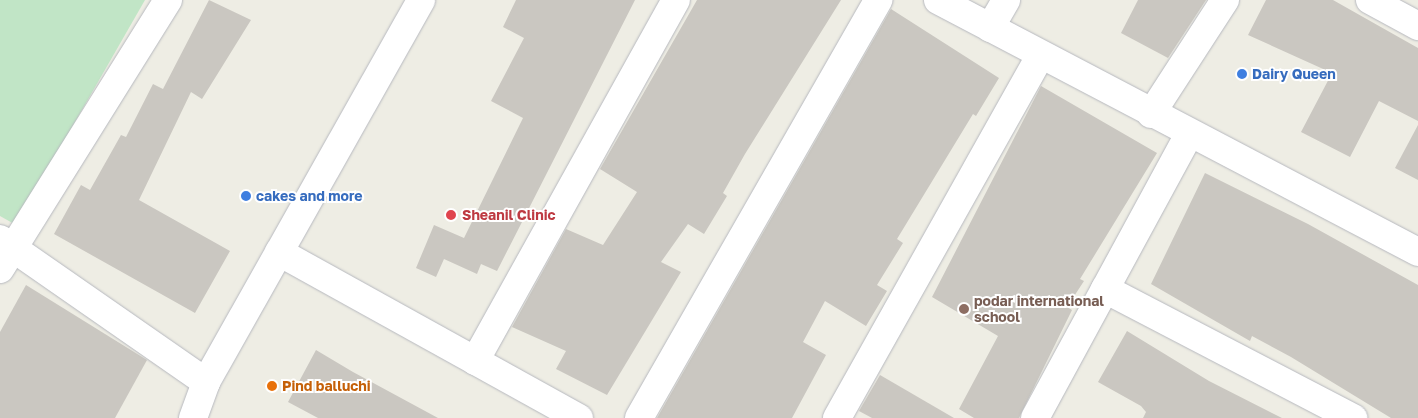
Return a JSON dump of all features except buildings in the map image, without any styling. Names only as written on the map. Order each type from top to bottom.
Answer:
[{"type":"street","points":[[168,0],[4,251],[206,382]]},
{"type":"street","points":[[193,418],[206,382],[421,0]]},
{"type":"street","points":[[475,362],[676,0]]},
{"type":"street","points":[[639,418],[878,0]]},
{"type":"street","points":[[938,0],[1151,114],[1418,252]]},
{"type":"street","points":[[990,28],[1006,0]]},
{"type":"street","points":[[1151,114],[1226,0]]},
{"type":"street","points":[[1370,0],[1418,26]]},
{"type":"street","points":[[838,418],[1042,55]]},
{"type":"street","points":[[1034,418],[1190,133]]},
{"type":"street","points":[[279,252],[579,418]]},
{"type":"street","points":[[1104,289],[1353,418]]},
{"type":"green space","points":[[0,0],[145,0],[16,225],[0,216]]},
{"type":"place","name":"Dairy Queen","points":[[1242,74]]},
{"type":"place","name":"cakes and more","points":[[246,196]]},
{"type":"place","name":"Sheanil Clinic","points":[[451,215]]},
{"type":"place","name":"podar international school","points":[[964,309]]},
{"type":"place","name":"Pind balluchi","points":[[272,386]]}]
